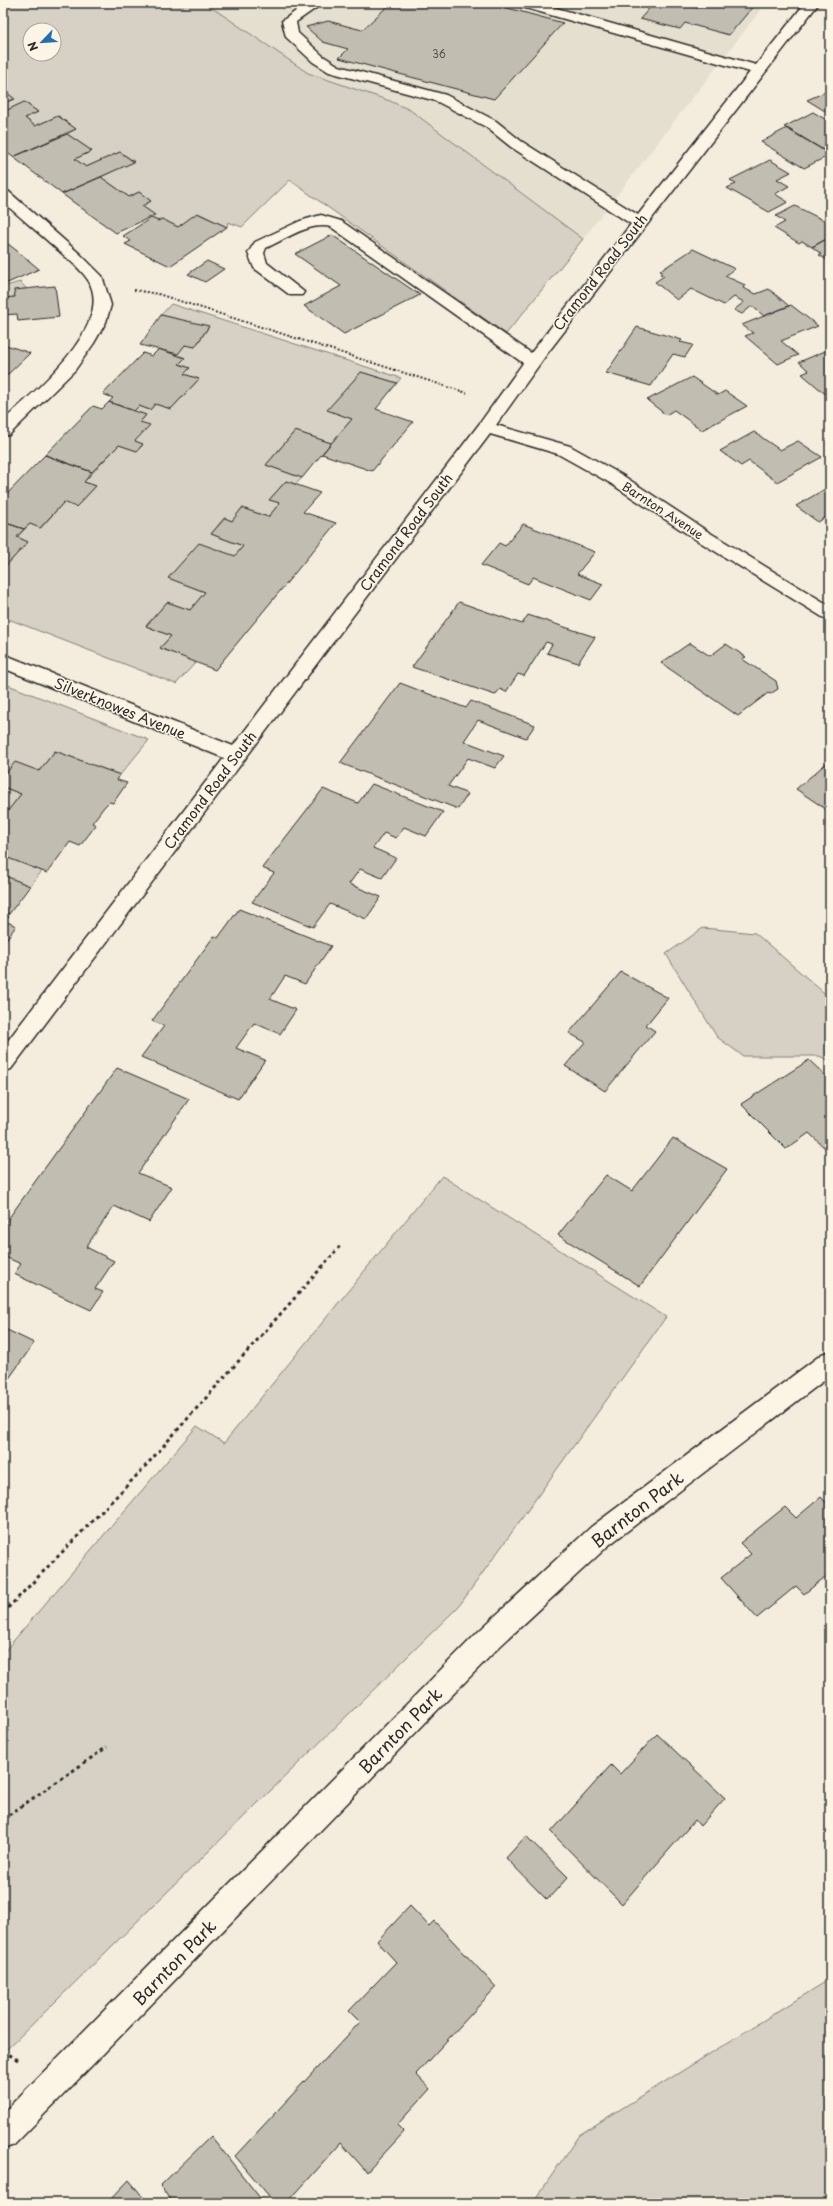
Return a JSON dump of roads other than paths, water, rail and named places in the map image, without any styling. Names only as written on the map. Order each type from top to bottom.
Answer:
[{"type":"street","points":[[316,3],[290,21],[291,34],[318,59],[334,69],[441,98],[491,124],[516,144],[639,222]]},
{"type":"street","points":[[524,3],[758,70]]},
{"type":"street","name":"Cramond Road South","points":[[3,1063],[486,427],[533,362],[639,222],[812,3]]},
{"type":"street","points":[[3,194],[76,258],[96,279],[101,291],[103,305],[98,322],[86,343],[69,366],[3,431]]},
{"type":"street","points":[[296,292],[260,265],[256,253],[260,245],[305,224],[321,220],[336,224],[533,362]]},
{"type":"street","name":"Barnton Avenue","points":[[486,427],[564,450],[616,479],[701,535],[830,614]]},
{"type":"street","name":"Silverknowes Avenue","points":[[3,661],[237,755]]},
{"type":"street","name":"Barnton Park","points":[[3,2134],[56,2082],[489,1639],[582,1552],[600,1536],[830,1362]]}]
